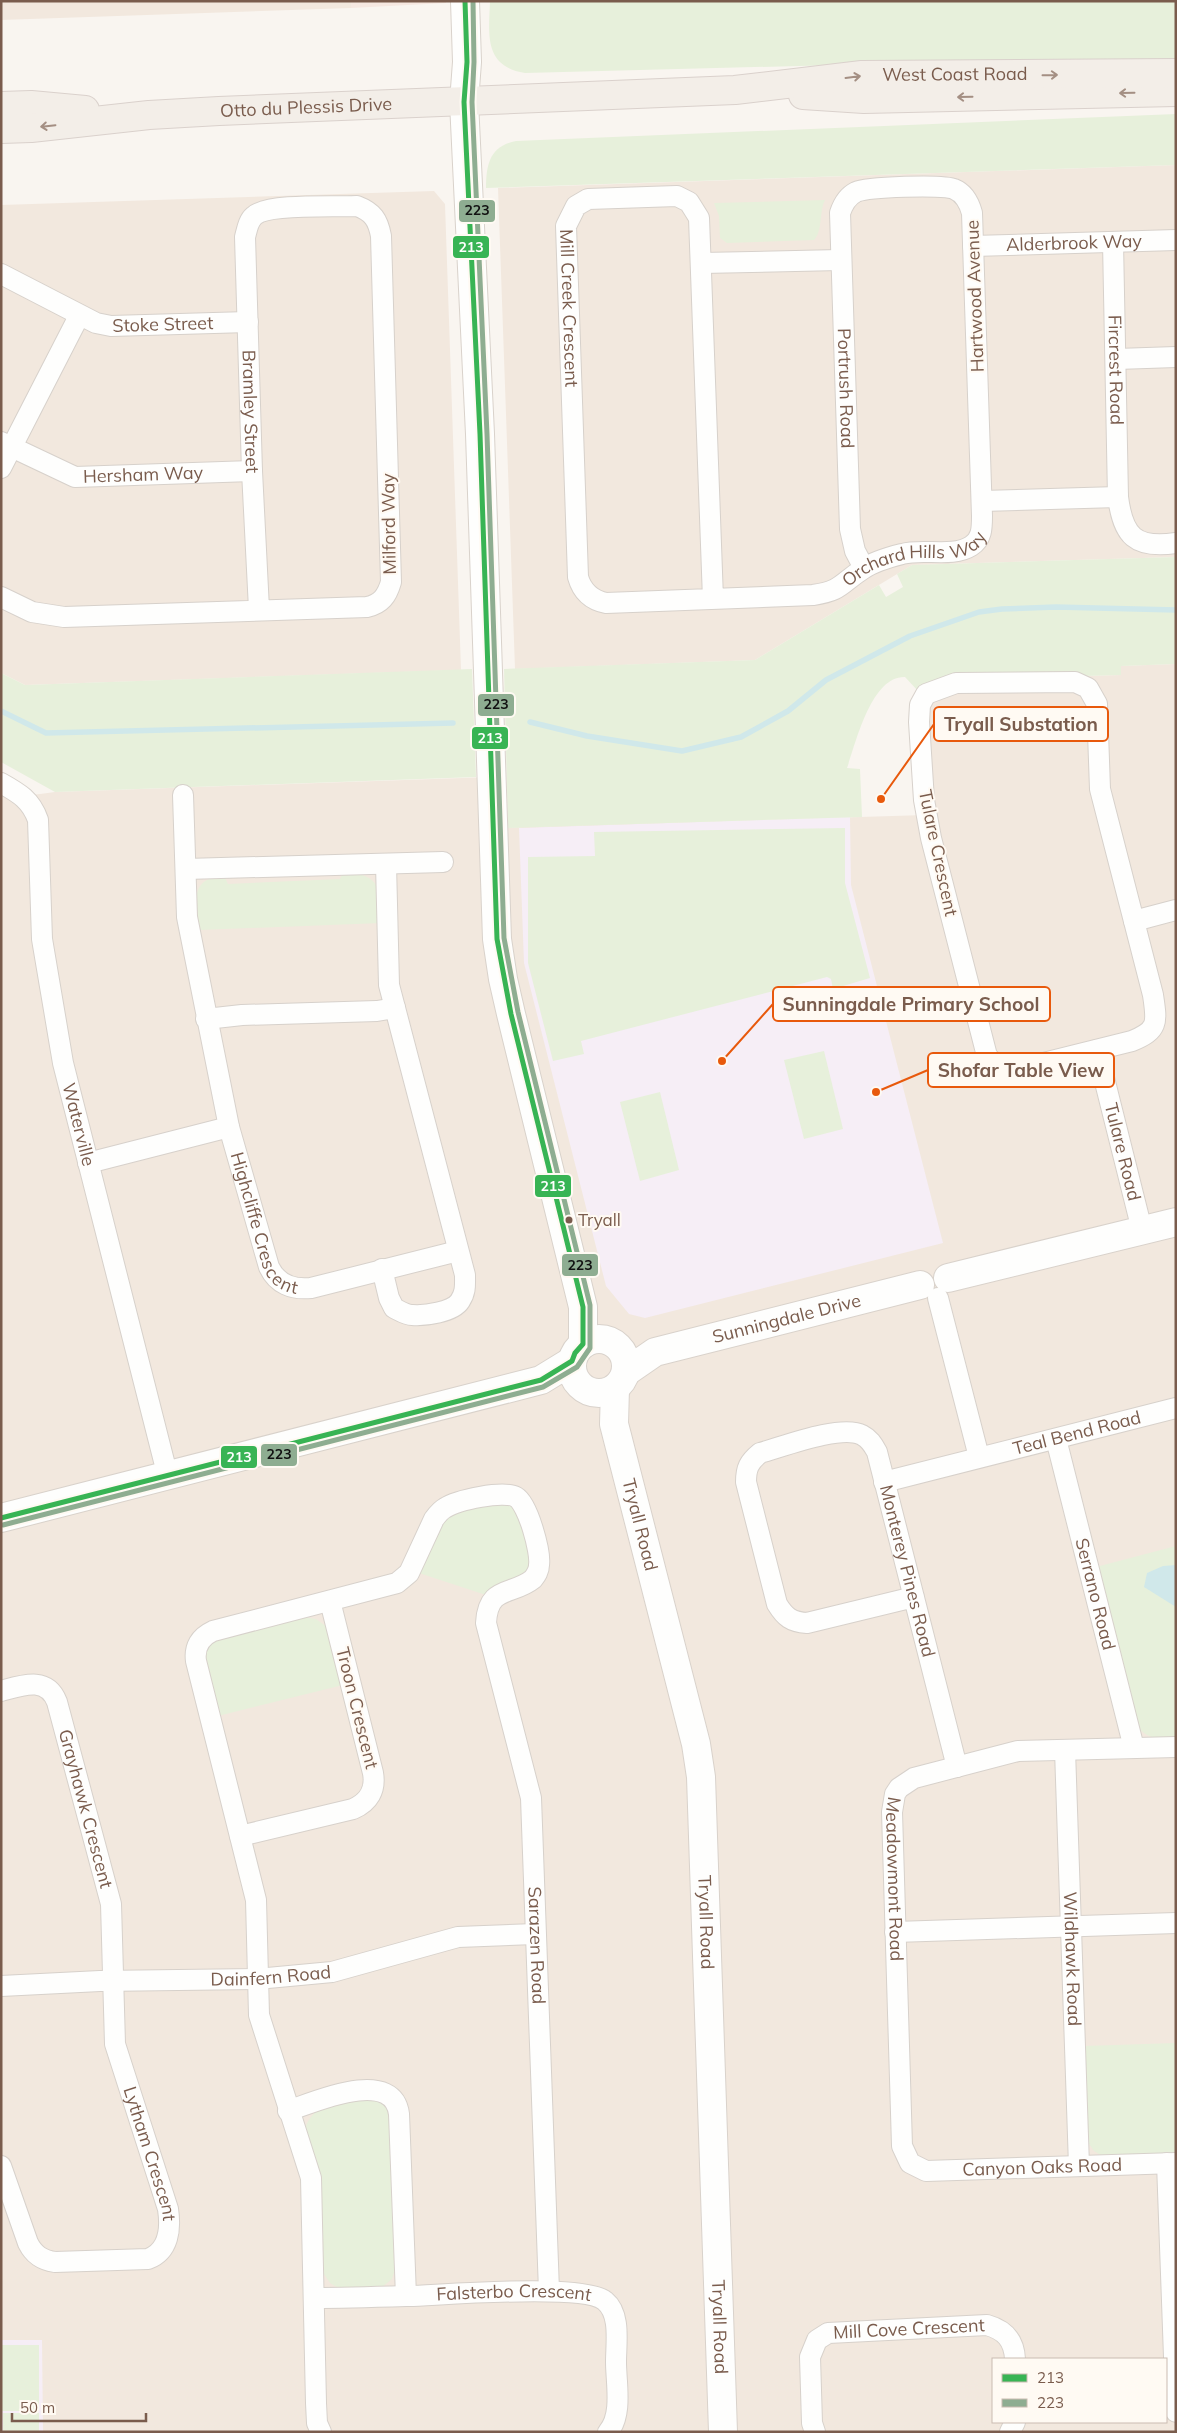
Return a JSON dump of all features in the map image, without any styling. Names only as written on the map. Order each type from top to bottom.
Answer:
[{"type":"main road","name":"West Coast Road","points":[[464,102],[735,90],[862,76],[1176,73]]},
{"type":"main road","name":"West Coast Road","points":[[735,90],[864,99],[1176,92]]},
{"type":"main road","name":"Otto du Plessis Drive","points":[[1,129],[31,128],[149,115],[464,102]]},
{"type":"main road","name":"Otto du Plessis Drive","points":[[1,106],[31,105],[149,115]]},
{"type":"street","points":[[465,1],[467,62],[464,102],[480,452],[497,938],[503,979],[511,1014],[595,1348]]},
{"type":"street","name":"Hartwood Avenue","points":[[842,207],[848,198],[861,190],[947,187],[960,192],[970,205],[982,501]]},
{"type":"street","name":"Mill Creek Crescent","points":[[591,597],[584,590],[578,577],[566,226],[568,218],[576,206],[588,199],[677,196],[689,202],[697,212],[702,263],[713,599]]},
{"type":"street","name":"Milford Way","points":[[1,597],[32,612],[64,617],[376,605],[384,598],[391,582],[379,224],[370,212],[358,206],[272,208],[253,216]]},
{"type":"street","name":"Portrush Road","points":[[842,207],[839,219],[840,260],[850,529],[854,550],[864,568]]},
{"type":"street","name":"Bramley Street","points":[[253,216],[245,237],[252,471],[259,609]]},
{"type":"street","name":"Alderbrook Way","points":[[973,246],[1176,240]]},
{"type":"street","name":"Fircrest Road","points":[[1113,242],[1117,359],[1118,497]]},
{"type":"street","points":[[702,263],[840,260]]},
{"type":"street","name":"Stoke Street","points":[[1,274],[79,316],[96,323],[111,326],[248,322]]},
{"type":"street","points":[[1,468],[6,445],[79,316]]},
{"type":"street","points":[[1117,359],[1176,357]]},
{"type":"street","name":"Hersham Way","points":[[6,445],[75,477],[252,471]]},
{"type":"street","points":[[1118,497],[1120,516],[1125,527],[1135,539],[1152,545],[1176,543]]},
{"type":"street","name":"Orchard Hills Way","points":[[591,597],[606,603],[830,592],[841,587],[864,568],[903,554],[968,548],[982,531],[982,501],[1118,497]]},
{"type":"street","name":"Tulare Crescent","points":[[1096,1050],[1011,1072],[998,1067],[987,1056],[931,838],[924,800],[919,722],[920,705],[926,694],[956,684],[1075,682],[1088,688],[1097,704],[1100,789],[1134,921]]},
{"type":"street","name":"Waterville","points":[[1,783],[24,796],[34,809],[38,820],[42,939],[63,1063],[168,1477]]},
{"type":"street","name":"Highcliffe Crescent","points":[[184,795],[187,917],[229,1127],[273,1276],[287,1286],[300,1290],[458,1251]]},
{"type":"street","points":[[186,869],[443,862]]},
{"type":"street","points":[[382,1269],[389,1298],[394,1308],[411,1315],[424,1315],[450,1308],[460,1303],[466,1291],[465,1274],[390,985],[386,864]]},
{"type":"street","points":[[1096,1050],[1132,1042],[1147,1035],[1154,1027],[1156,1018],[1153,995],[1134,921],[1176,910]]},
{"type":"street","points":[[206,1019],[242,1014],[395,1008]]},
{"type":"street","name":"Tulare Road","points":[[1096,1050],[1142,1230]]},
{"type":"street","name":"Highcliffe Crescent","points":[[88,1163],[229,1127]]},
{"type":"street","name":"Sunningdale Drive","points":[[595,1348],[655,1352],[935,1287],[1176,1222]]},
{"type":"street","points":[[935,1287],[979,1457]]},
{"type":"street","points":[[585,1389],[573,1375],[595,1348]]},
{"type":"street","points":[[1,1518],[168,1477],[541,1380],[595,1348],[625,1358],[620,1380],[603,1393],[541,1380]]},
{"type":"street","name":"Sunningdale Drive","points":[[620,1380],[655,1352]]},
{"type":"street","name":"Tryall Road","points":[[620,1380],[614,1424],[696,1744],[701,1777],[723,2432]]},
{"type":"street","name":"Tryall Road","points":[[585,1389],[614,1424]]},
{"type":"street","name":"Teal Bend Road","points":[[979,1457],[1176,1408]]},
{"type":"street","points":[[884,1482],[877,1452],[871,1442],[862,1435],[845,1432],[760,1454],[750,1461],[746,1472],[750,1501],[777,1604],[790,1620],[807,1623],[914,1597]]},
{"type":"street","name":"Serrano Road","points":[[1056,1439],[1134,1748]]},
{"type":"street","name":"Monterey Pines Road","points":[[957,1767],[884,1482],[979,1457]]},
{"type":"street","name":"Sarazen Road","points":[[330,1601],[398,1583],[413,1566],[434,1518],[445,1508],[500,1494],[515,1496],[526,1508],[539,1568],[537,1574],[528,1583],[499,1594],[489,1606],[486,1623],[531,1798],[548,2291]]},
{"type":"street","points":[[321,2432],[317,2423],[316,2403],[311,2178],[288,2111],[259,2015],[256,1900],[196,1661],[196,1649],[202,1638],[213,1631],[330,1601]]},
{"type":"street","name":"Troon Crescent","points":[[240,1836],[353,1809],[361,1806],[374,1787],[373,1773],[330,1601]]},
{"type":"street","name":"Grayhawk Crescent","points":[[1,1690],[36,1683],[52,1692],[57,1702],[111,1904],[114,1981]]},
{"type":"street","name":"Meadowmont Road","points":[[910,2164],[902,2146],[892,1812],[895,1794],[914,1778],[1018,1752],[1176,1747]]},
{"type":"street","name":"Wildhawk Road","points":[[1065,1750],[1079,2166]]},
{"type":"street","points":[[896,1932],[1176,1923]]},
{"type":"street","name":"Dainfern Road","points":[[1,1986],[114,1981],[257,1979],[332,1972],[458,1937],[536,1934]]},
{"type":"street","name":"Lytham Crescent","points":[[1,2166],[28,2243],[32,2251],[43,2259],[55,2262],[148,2259],[164,2248],[169,2231],[168,2209],[115,2044],[114,1981]]},
{"type":"street","points":[[288,2111],[348,2092],[382,2092],[396,2103],[400,2114],[406,2296]]},
{"type":"street","points":[[1172,2163],[1176,2412]]},
{"type":"street","name":"Canyon Oaks Road","points":[[910,2164],[926,2171],[1172,2163]]},
{"type":"street","name":"Falsterbo Crescent","points":[[314,2298],[548,2291],[597,2296],[607,2302],[614,2312],[616,2327],[616,2413],[612,2428],[608,2432]]},
{"type":"street","name":"Mill Cove Crescent","points":[[815,2432],[812,2423],[810,2357],[817,2340],[828,2333],[987,2325],[996,2328],[1008,2336],[1014,2347],[1015,2358]]},
{"type":"shaded area","points":[[1,1],[351,1],[351,8],[1,20]]},
{"type":"shaded area","points":[[351,1],[446,1],[446,3],[351,8]]},
{"type":"shaded area","points":[[1176,165],[1176,557],[912,565],[755,660],[515,669],[498,188]]},
{"type":"shaded area","points":[[434,191],[445,204],[461,670],[25,685],[1,673],[1,205]]},
{"type":"shaded area","points":[[1176,664],[1176,2432],[1,2432],[1,784],[25,796],[55,792],[491,777],[493,828],[925,815],[925,694],[1084,676],[1121,675],[1120,666]]},
{"type":"shaded area","points":[[850,817],[851,885],[943,1243],[645,1318],[629,1314],[606,1286],[524,963],[519,828]]},
{"type":"shaded area","points":[[1,2340],[42,2340],[43,2432],[1,2432]]},
{"type":"green space","points":[[490,1],[1176,1],[1176,61],[875,64],[525,73],[511,69],[495,56],[491,47],[489,25]]},
{"type":"green space","points":[[1176,114],[1176,165],[486,188],[487,171],[491,157],[500,147],[516,141]]},
{"type":"green space","points":[[825,200],[819,232],[814,240],[727,243],[720,238],[719,216],[714,203]]},
{"type":"green space","points":[[1176,557],[1176,664],[1121,666],[1121,675],[1084,676],[1070,673],[938,679],[924,685],[918,691],[905,677],[893,680],[883,687],[874,699],[860,728],[847,768],[860,769],[862,817],[508,828],[504,669],[755,660],[879,585],[886,597],[903,587],[897,574],[912,565]]},
{"type":"green space","points":[[472,669],[476,777],[55,792],[1,762],[1,673],[25,685]]},
{"type":"green space","points":[[845,828],[845,883],[870,978],[833,989],[831,979],[827,977],[581,1041],[584,1054],[553,1061],[528,963],[528,857],[595,856],[594,832]]},
{"type":"green space","points":[[343,872],[366,876],[376,885],[379,892],[381,923],[199,930],[197,894],[199,887],[212,878],[224,876],[228,884],[340,879]]},
{"type":"green space","points":[[824,1051],[843,1129],[804,1139],[784,1060]]},
{"type":"green space","points":[[660,1092],[679,1170],[640,1181],[620,1102]]},
{"type":"green space","points":[[499,1501],[516,1507],[532,1559],[529,1571],[486,1595],[419,1573],[439,1525],[447,1516]]},
{"type":"green space","points":[[1176,1546],[1176,1738],[1160,1738],[1146,1734],[1138,1727],[1096,1567]]},
{"type":"green space","points":[[303,1617],[316,1619],[327,1627],[343,1685],[218,1716],[203,1658],[204,1651],[212,1640]]},
{"type":"green space","points":[[1176,2043],[1176,2155],[1104,2157],[1094,2151],[1087,2141],[1083,2046]]},
{"type":"green space","points":[[375,2098],[390,2109],[396,2266],[392,2279],[381,2288],[340,2289],[330,2283],[322,2271],[305,2130],[315,2112],[323,2107],[343,2102]]},
{"type":"green space","points":[[2,2345],[39,2345],[39,2411],[2,2411]]},
{"type":"green space","points":[[3,2413],[39,2413],[39,2432],[3,2432]]},
{"type":"water","points":[[1176,1565],[1176,1607],[1144,1587],[1147,1573],[1163,1566]]},
{"type":"waterway","points":[[530,722],[587,736],[682,751],[741,737],[788,711],[826,680],[910,636],[979,612],[1002,609],[1056,607],[1176,610]]},
{"type":"waterway","points":[[1,711],[46,733],[453,723]]},
{"type":"transit line","name":"213","points":[[1,1518],[541,1380],[572,1361],[575,1353],[583,1344],[583,1307],[511,1014],[497,939],[480,434],[464,102],[467,62],[465,1]]},
{"type":"transit line","name":"223","points":[[3,1525],[543,1387],[577,1367],[590,1348],[590,1305],[518,1012],[504,938],[487,434],[472,102],[474,62],[473,1]]},
{"type":"place","name":"Tryall Substation","points":[[881,799]]},
{"type":"place","name":"Sunningdale Primary School","points":[[722,1061]]},
{"type":"place","name":"Shofar Table View","points":[[876,1092]]},
{"type":"place","name":"Tryall","points":[[569,1220]]}]
